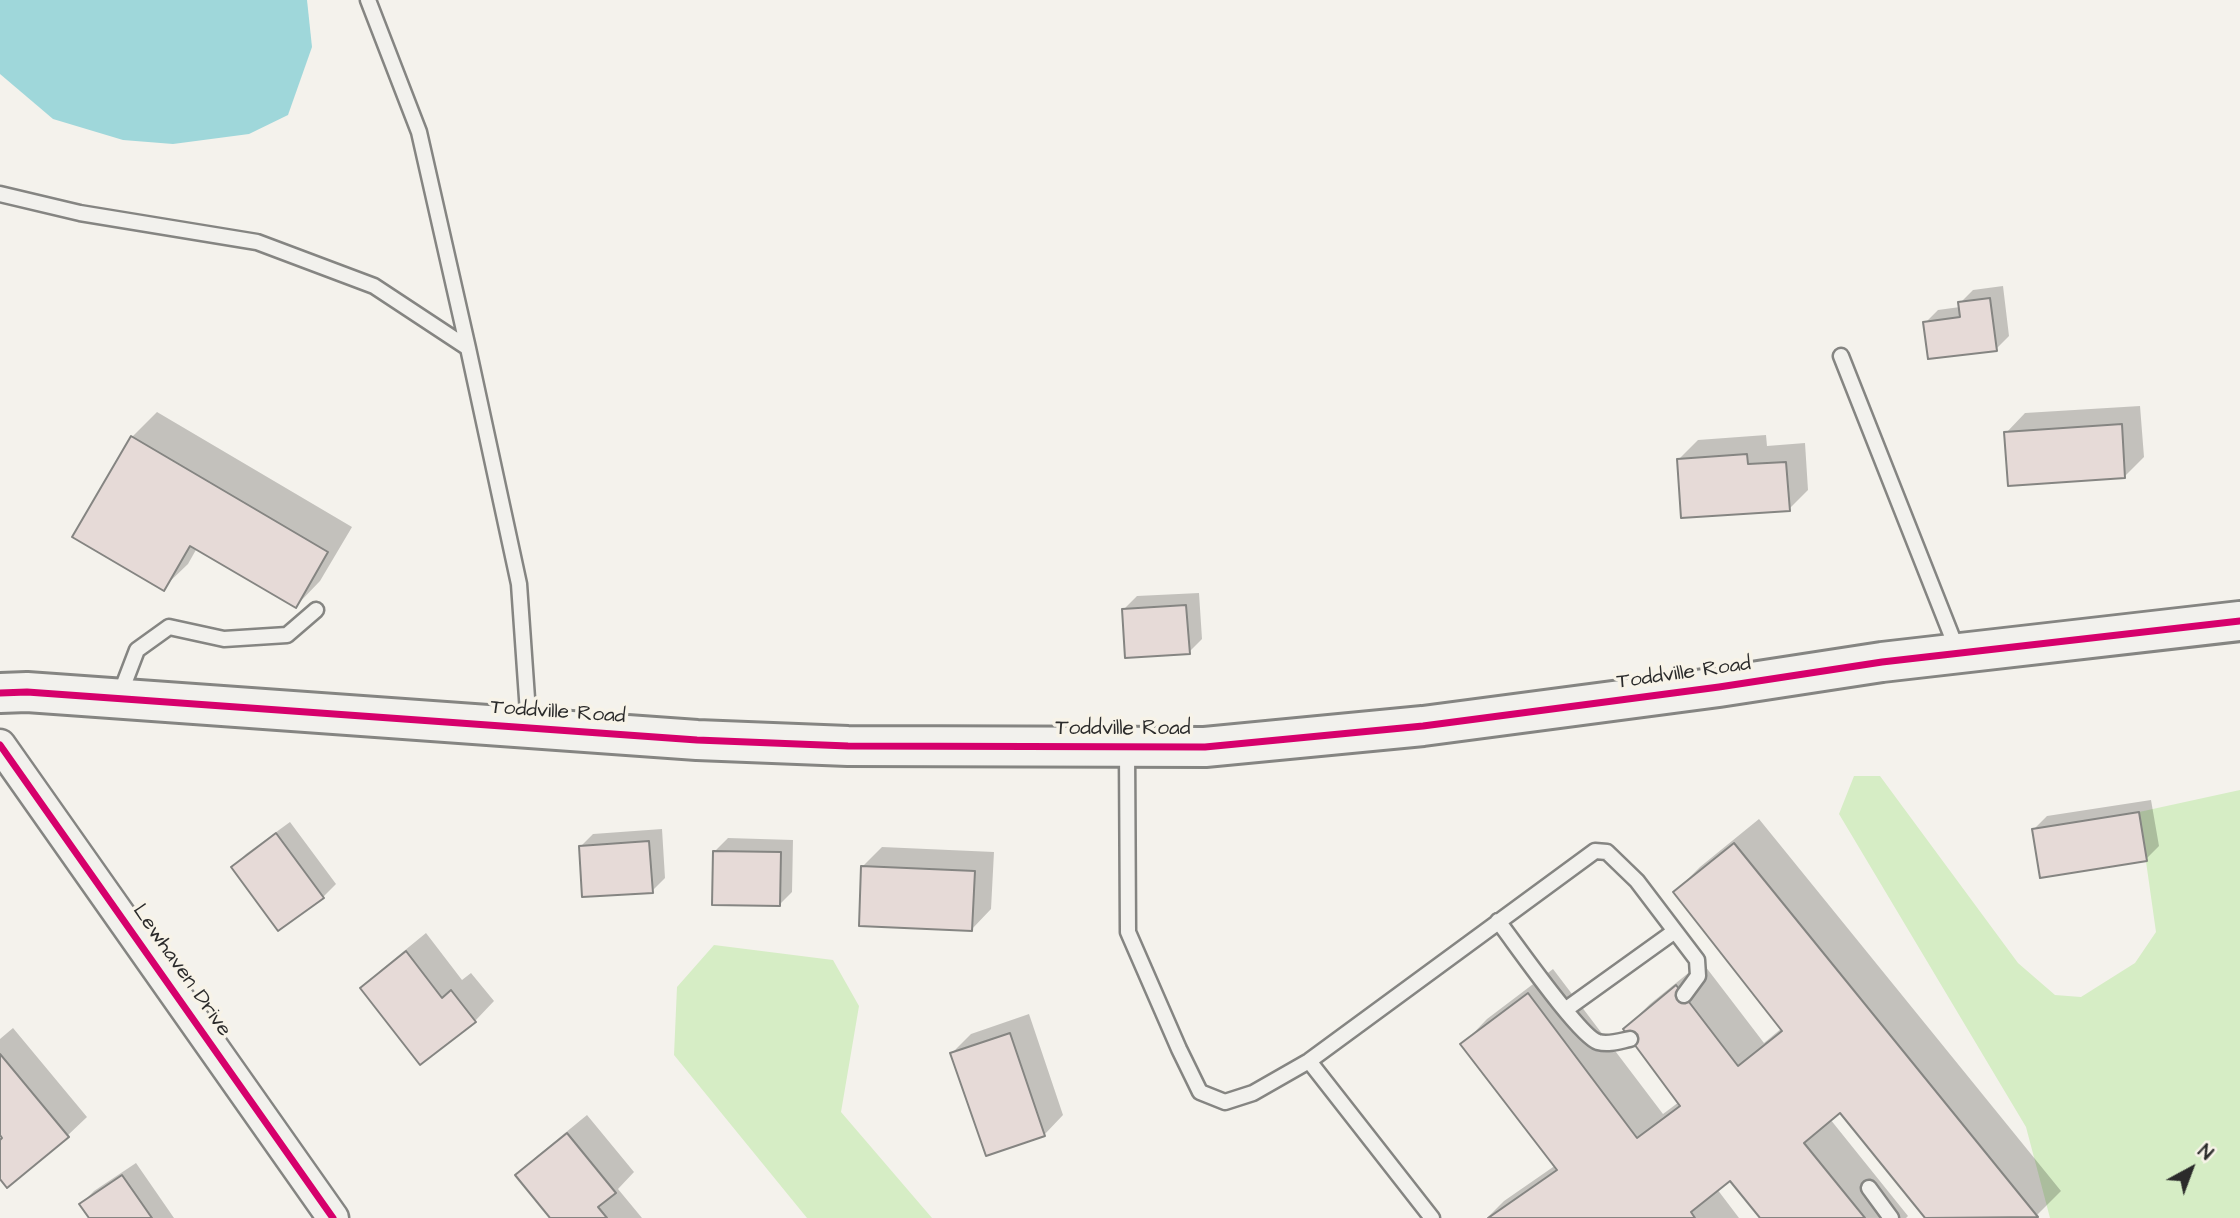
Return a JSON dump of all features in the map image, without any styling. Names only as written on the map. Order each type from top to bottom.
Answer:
[{"type":"street","name":"Toddville Road","points":[[0,693],[27,692],[119,698],[697,740],[848,746],[1205,747],[1423,726],[1706,689],[1882,662],[2240,621]]},
{"type":"street","name":"Lewhaven Drive","points":[[0,745],[333,1218]]},
{"type":"lane","points":[[368,0],[419,132],[468,348],[519,584],[529,728]]},
{"type":"lane","points":[[0,194],[80,214],[257,242],[374,286],[468,348]]},
{"type":"lane","points":[[1841,356],[1958,653]]},
{"type":"lane","points":[[119,698],[137,650],[169,627],[224,639],[286,635],[316,610]]},
{"type":"lane","points":[[1127,748],[1128,932],[1200,1092],[1225,1102],[1252,1093],[1309,1061],[1595,851],[1607,852],[1637,881],[1697,960],[1698,976],[1684,995]]},
{"type":"lane","points":[[1498,921],[1577,1026],[1597,1042],[1613,1043],[1630,1039]]},
{"type":"lane","points":[[1565,1010],[1675,931]]},
{"type":"lane","points":[[1309,1061],[1432,1218]]},
{"type":"lane","points":[[1869,1188],[1891,1218]]},
{"type":"green space","points":[[1854,776],[1880,776],[2018,963],[2055,995],[2081,997],[2135,963],[2156,932],[2139,812],[2240,790],[2240,1218],[2050,1218],[2026,1127],[1839,814]]},
{"type":"green space","points":[[714,945],[833,960],[859,1006],[841,1112],[932,1218],[807,1218],[674,1055],[677,987]]},
{"type":"water","points":[[0,0],[307,0],[312,47],[288,115],[249,134],[173,144],[123,140],[53,119],[0,74]]},
{"type":"building","points":[[1990,298],[1997,351],[1928,359],[1923,322],[1960,317],[1958,302]]},
{"type":"building","points":[[2122,424],[2125,478],[2008,486],[2004,432]]},
{"type":"building","points":[[131,436],[328,552],[296,608],[190,546],[164,591],[72,537]]},
{"type":"building","points":[[1747,454],[1748,464],[1786,462],[1790,511],[1681,518],[1677,459]]},
{"type":"building","points":[[1186,605],[1190,654],[1125,658],[1122,609]]},
{"type":"building","points":[[2139,812],[2147,861],[2040,878],[2032,829]]},
{"type":"building","points":[[276,833],[324,898],[278,931],[231,867]]},
{"type":"building","points":[[649,841],[653,893],[582,897],[579,846]]},
{"type":"building","points":[[1734,843],[2038,1217],[1925,1218],[1840,1113],[1804,1143],[1865,1218],[1760,1218],[1730,1181],[1691,1212],[1695,1218],[1488,1218],[1557,1170],[1460,1044],[1528,993],[1637,1138],[1680,1106],[1623,1029],[1676,985],[1738,1066],[1782,1031],[1673,892]]},
{"type":"building","points":[[713,851],[781,852],[780,906],[712,905]]},
{"type":"building","points":[[861,866],[975,871],[972,931],[859,926]]},
{"type":"building","points":[[406,951],[442,998],[451,990],[476,1022],[420,1065],[360,988]]},
{"type":"building","points":[[1010,1033],[1045,1136],[986,1156],[950,1053]]},
{"type":"building","points":[[0,1054],[69,1137],[7,1188],[0,1179]]},
{"type":"building","points":[[567,1133],[616,1193],[598,1207],[607,1218],[550,1218],[515,1175]]},
{"type":"building","points":[[122,1175],[152,1218],[89,1218],[79,1204]]},
{"type":"cycle path","points":[[0,693],[27,692],[697,740],[848,746],[1205,747],[1423,726],[1719,687],[1882,662],[2240,621]]},
{"type":"cycle path","points":[[0,745],[333,1218]]}]
